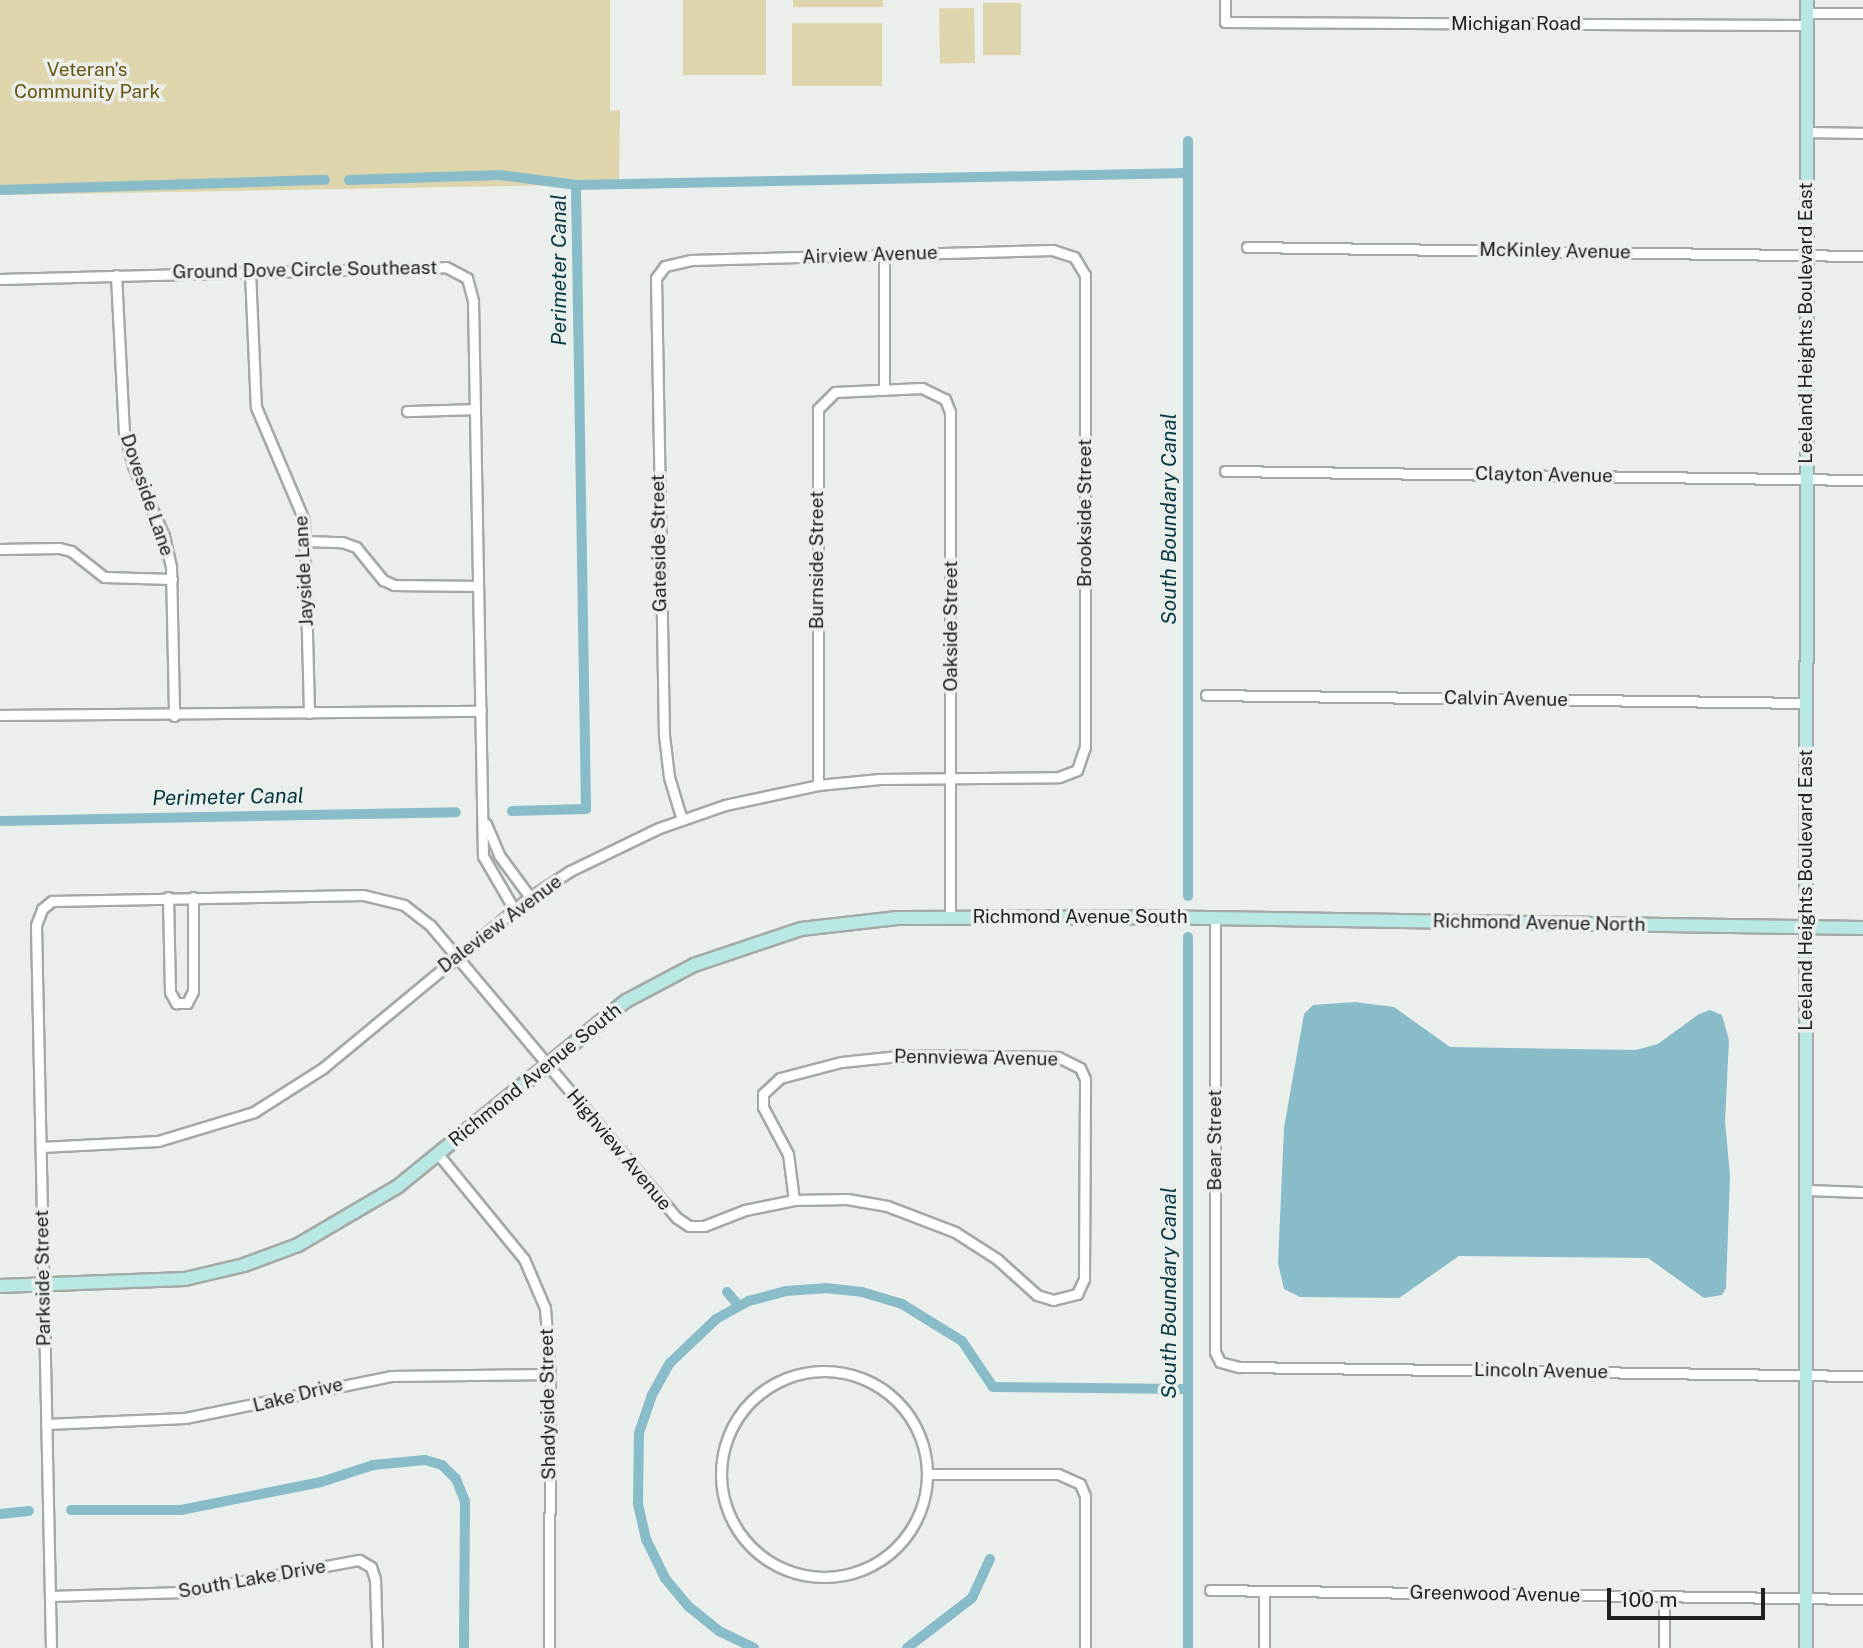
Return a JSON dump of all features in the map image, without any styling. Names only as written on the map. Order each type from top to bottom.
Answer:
[{"type":"street","name":"Michigan Road","points":[[1225,0],[1225,22],[1863,13]]},
{"type":"street","name":"Leeland Heights Boulevard East","points":[[1806,1648],[1807,13]]},
{"type":"street","points":[[1806,132],[1863,133]]},
{"type":"street","name":"McKinley Avenue","points":[[1247,247],[1863,256]]},
{"type":"street","name":"Airview Avenue","points":[[665,266],[691,260],[1052,250],[1074,257]]},
{"type":"street","points":[[884,255],[884,390]]},
{"type":"street","name":"Brookside Street","points":[[1074,257],[1085,275],[1085,747],[1077,770]]},
{"type":"street","name":"Gateside Street","points":[[665,266],[656,278],[655,309],[662,696],[665,758],[681,820]]},
{"type":"street","name":"Ground Dove Circle Southeast","points":[[0,279],[446,267],[467,278],[473,301],[483,856],[514,909]]},
{"type":"street","name":"Jayside Lane","points":[[250,272],[256,407],[300,505],[306,541],[309,713]]},
{"type":"street","name":"Doveside Lane","points":[[116,275],[124,432],[133,466],[164,536],[172,579],[174,716]]},
{"type":"street","name":"Oakside Street","points":[[884,390],[934,392],[945,399],[950,412],[950,917]]},
{"type":"street","name":"Burnside Street","points":[[818,785],[818,409],[835,392],[884,390]]},
{"type":"street","points":[[407,411],[474,408]]},
{"type":"street","name":"Clayton Avenue","points":[[1225,471],[1863,480]]},
{"type":"street","points":[[306,541],[356,547],[383,580],[394,585],[478,586]]},
{"type":"street","points":[[0,549],[59,548],[71,551],[104,577],[172,579]]},
{"type":"street","name":"Calvin Avenue","points":[[1206,695],[1806,703]]},
{"type":"street","points":[[0,715],[174,716],[481,711]]},
{"type":"street","name":"Daleview Avenue","points":[[41,1147],[158,1141],[254,1112],[323,1068],[530,897],[625,843],[681,820],[749,799],[818,785],[951,778],[1059,778],[1077,770]]},
{"type":"street","points":[[483,815],[499,855],[530,897]]},
{"type":"street","name":"Highview Avenue","points":[[42,909],[64,898],[363,895],[390,899],[415,912],[456,956],[545,1063],[689,1226],[704,1226],[744,1210],[794,1200],[848,1199],[909,1211],[968,1239],[1037,1295],[1052,1300],[1077,1294]]},
{"type":"street","points":[[167,897],[170,992],[176,1003],[187,1003],[193,991],[193,897]]},
{"type":"street","name":"Parkside Street","points":[[42,909],[36,925],[51,1648]]},
{"type":"street","name":"Richmond Avenue South","points":[[0,1286],[167,1281],[262,1259],[366,1209],[438,1154],[545,1063],[626,1001],[730,950],[832,924],[950,917],[1214,918]]},
{"type":"street","name":"Richmond Avenue North","points":[[1214,918],[1863,928]]},
{"type":"street","name":"Bear Street","points":[[1214,918],[1215,1352],[1220,1362]]},
{"type":"street","name":"Pennviewa Avenue","points":[[794,1200],[788,1154],[763,1107],[763,1094],[780,1078],[841,1062],[908,1055],[1041,1056],[1071,1060],[1085,1079],[1085,1266],[1077,1294]]},
{"type":"street","name":"Shadyside Street","points":[[438,1154],[508,1236],[531,1271],[545,1308],[550,1374],[549,1648]]},
{"type":"street","points":[[1807,1190],[1863,1192]]},
{"type":"street","name":"Lincoln Avenue","points":[[1220,1362],[1239,1367],[1863,1376]]},
{"type":"street","points":[[819,1371],[856,1376],[895,1399],[915,1427],[927,1474],[918,1516],[890,1553],[852,1573],[821,1577],[789,1571],[754,1549],[732,1520],[722,1478],[725,1445],[754,1398],[785,1378],[819,1371]]},
{"type":"street","name":"Lake Drive","points":[[46,1424],[198,1417],[391,1376],[550,1374]]},
{"type":"street","points":[[927,1474],[1069,1476],[1080,1484],[1085,1496],[1085,1648]]},
{"type":"street","name":"South Lake Drive","points":[[50,1596],[184,1592],[359,1560],[370,1567],[375,1579],[377,1648]]},
{"type":"street","name":"Greenwood Avenue","points":[[1210,1590],[1863,1599]]},
{"type":"street","points":[[1264,1591],[1264,1648]]},
{"type":"street","points":[[1664,1597],[1664,1648]]},
{"type":"green space","name":"Veteran's Community Park","points":[[0,0],[610,0],[610,111],[620,110],[619,184],[0,195]]},
{"type":"green space","points":[[683,0],[766,0],[766,75],[683,75]]},
{"type":"green space","points":[[793,0],[883,0],[883,7],[793,7]]},
{"type":"green space","points":[[983,3],[1021,3],[1021,55],[983,55]]},
{"type":"green space","points":[[974,8],[975,63],[940,64],[939,9]]},
{"type":"green space","points":[[792,23],[882,23],[882,86],[792,86]]},
{"type":"water","points":[[1355,1002],[1394,1007],[1450,1047],[1636,1050],[1658,1044],[1699,1014],[1710,1010],[1722,1015],[1729,1040],[1725,1121],[1730,1176],[1726,1288],[1722,1295],[1704,1298],[1648,1258],[1459,1256],[1399,1298],[1300,1297],[1284,1289],[1278,1263],[1284,1128],[1304,1014],[1313,1005]]},
{"type":"waterway","name":"South Boundary Canal","points":[[1188,141],[1188,896]]},
{"type":"waterway","name":"Perimeter Canal","points":[[512,811],[586,809],[576,185],[1188,173]]},
{"type":"waterway","points":[[349,180],[500,175],[576,185]]},
{"type":"waterway","points":[[0,190],[325,180]]},
{"type":"waterway","name":"Perimeter Canal","points":[[0,821],[456,812]]},
{"type":"waterway","name":"South Boundary Canal","points":[[1188,937],[1188,1648]]},
{"type":"waterway","points":[[754,1648],[719,1631],[689,1607],[665,1578],[646,1539],[638,1503],[639,1433],[652,1395],[670,1363],[716,1319],[749,1301],[786,1291],[825,1288],[862,1292],[902,1304],[962,1341],[993,1387],[1188,1389]]},
{"type":"waterway","points":[[727,1292],[739,1306]]},
{"type":"waterway","points":[[71,1510],[181,1510],[321,1482],[373,1465],[425,1460],[442,1465],[456,1479],[465,1501],[464,1648]]},
{"type":"waterway","points":[[0,1514],[29,1511]]},
{"type":"waterway","points":[[907,1648],[972,1598],[990,1559]]}]
